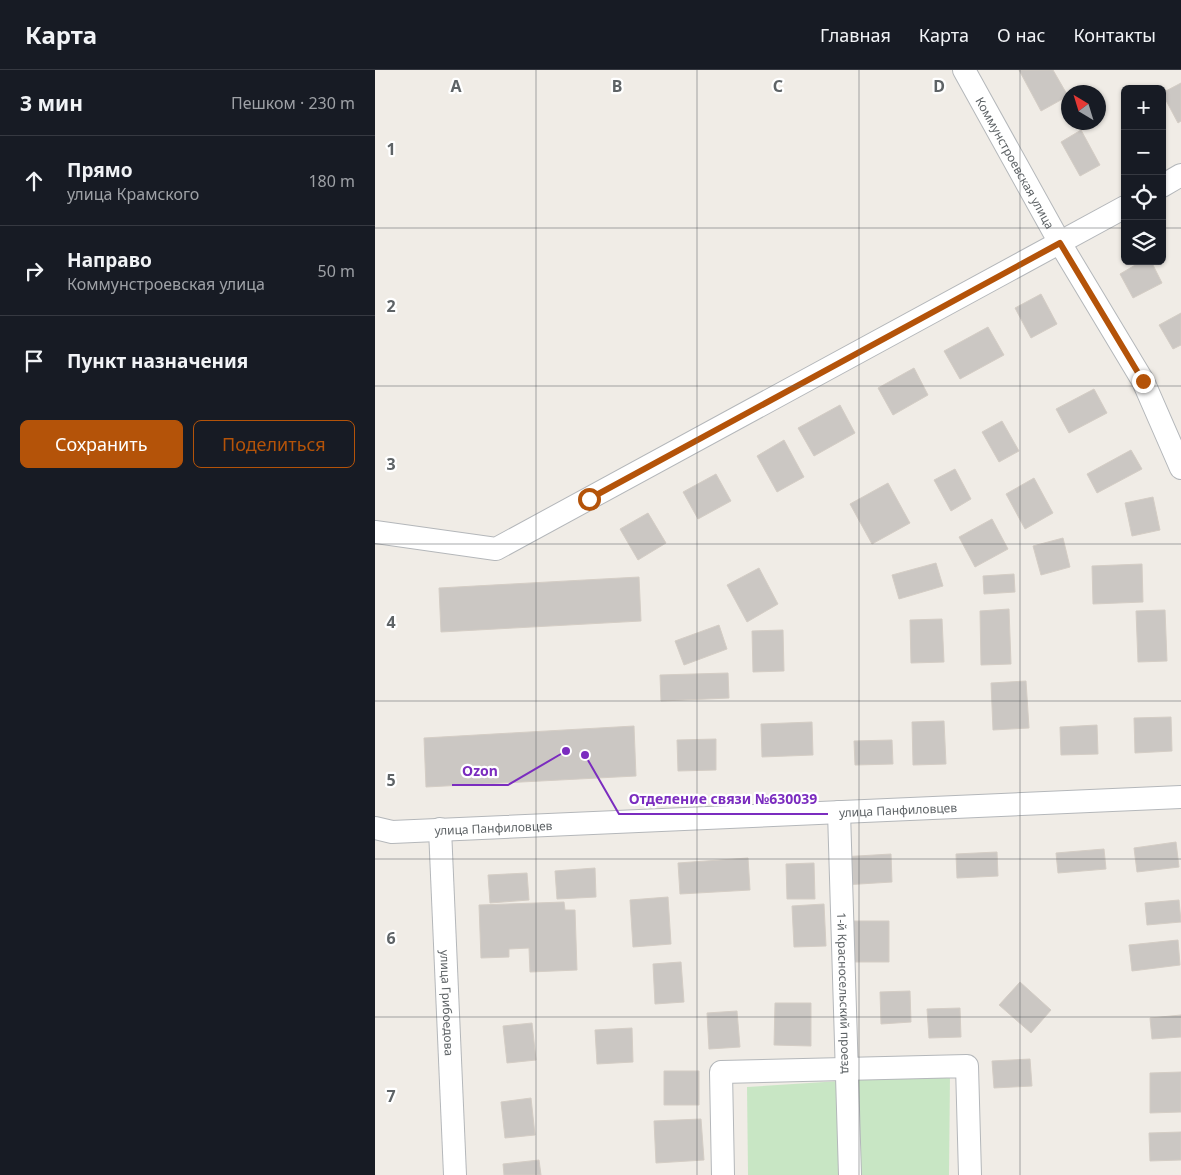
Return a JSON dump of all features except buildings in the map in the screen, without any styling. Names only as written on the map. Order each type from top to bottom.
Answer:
[{"type":"street","name":"Коммунстроевская улица","points":[[964,70],[1060,243],[1143,381],[1181,468]]},
{"type":"street","points":[[1166,184],[1181,175]]},
{"type":"street","points":[[375,532],[496,549],[1121,209]]},
{"type":"street","name":"улица Панфиловцев","points":[[375,828],[392,832],[1181,797]]},
{"type":"street","name":"1-й Красносельский проезд","points":[[839,812],[850,1175]]},
{"type":"street","name":"улица Грибоедова","points":[[439,829],[455,1175]]},
{"type":"street","points":[[723,1175],[721,1072],[967,1066],[970,1175]]},
{"type":"green space","points":[[950,1074],[949,1175],[748,1175],[747,1087]]},
{"type":"place","name":"Ozon","points":[[566,751]]},
{"type":"place","name":"Отделение связи №630039","points":[[585,755]]},
{"type":"route","points":[[589,499],[1060,243],[1143,381]]}]
